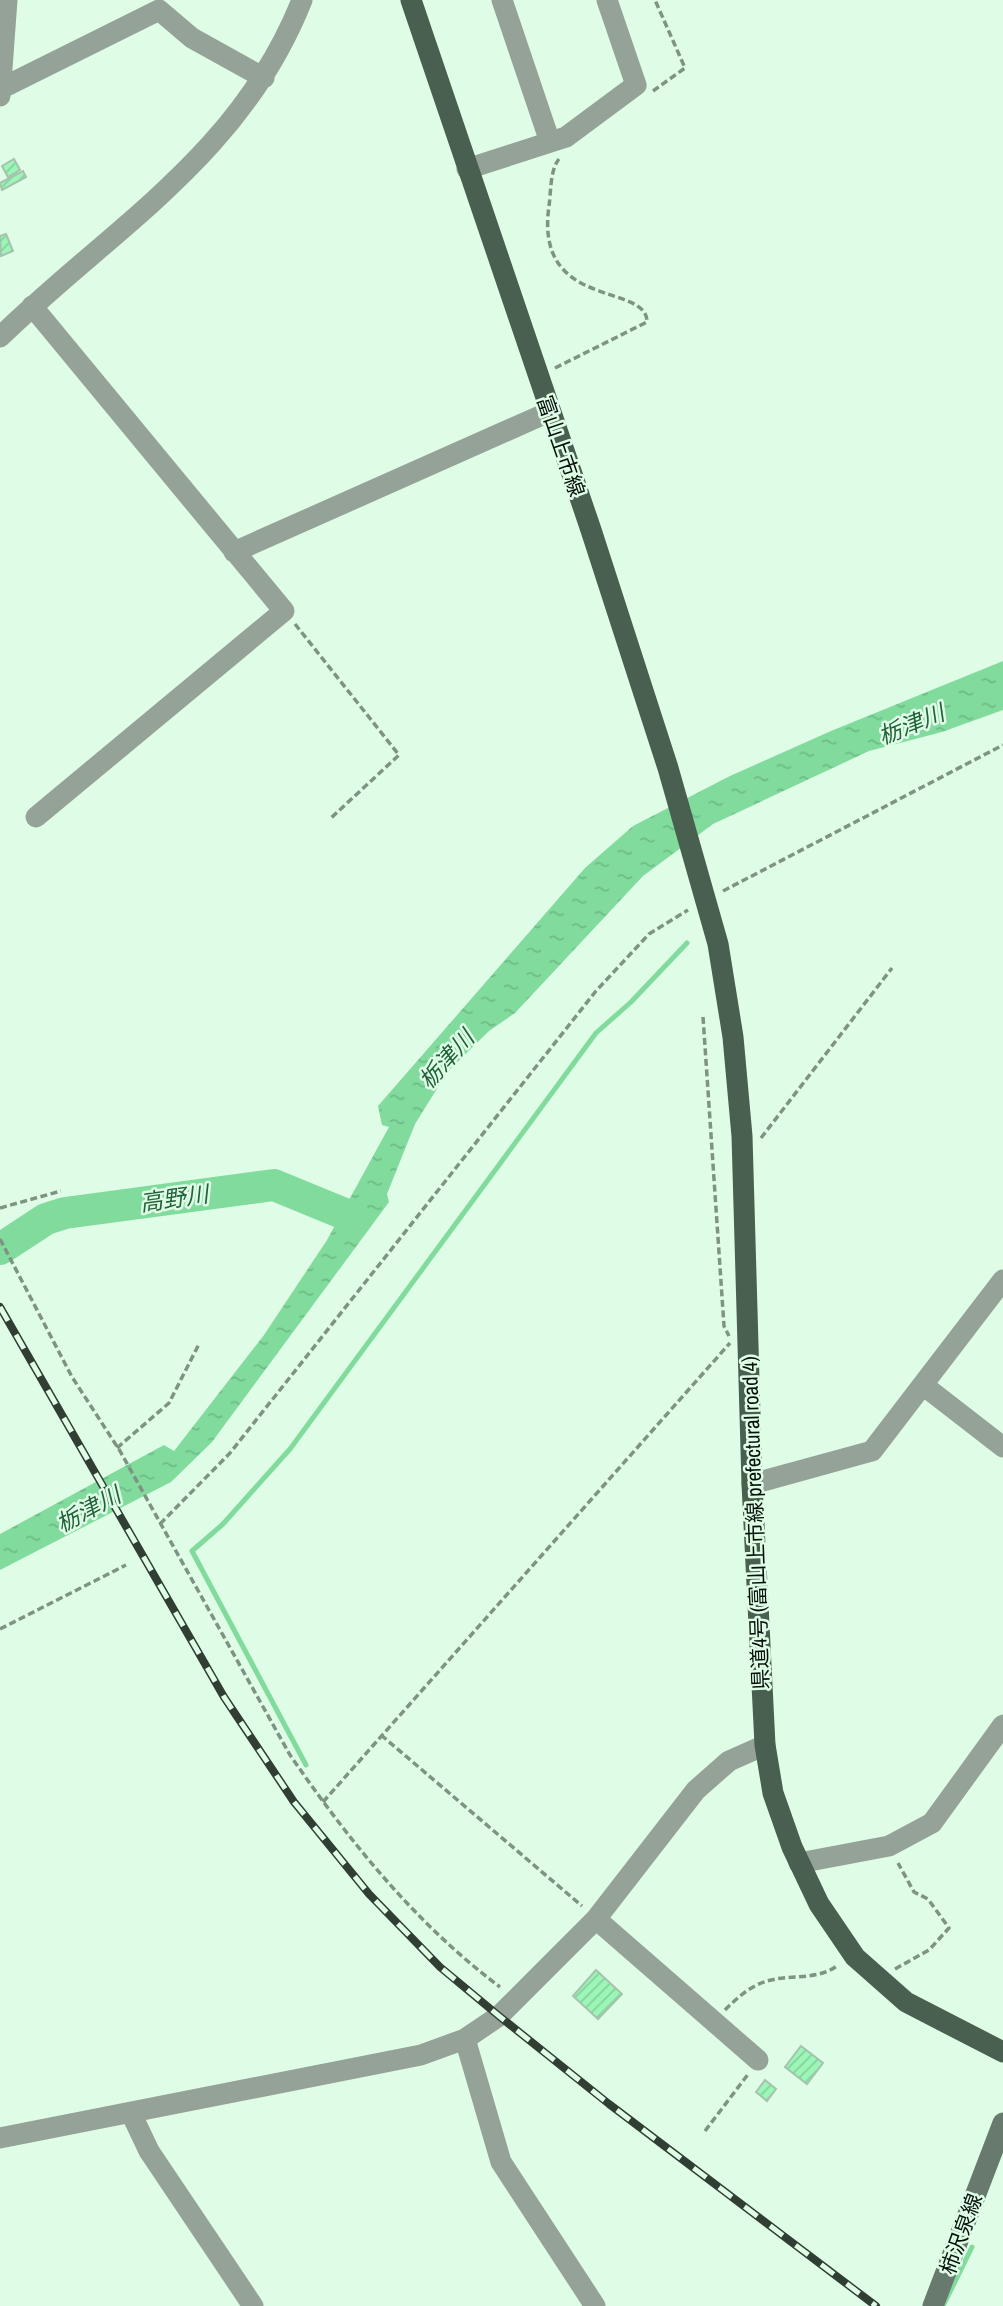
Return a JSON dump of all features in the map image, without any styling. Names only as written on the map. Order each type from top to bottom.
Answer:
[{"type":"main road","name":"富山上市線","points":[[411,0],[668,768],[706,896]]},
{"type":"main road","name":"県道4号 (富山上市線 prefectural road 4)","points":[[706,896],[718,944],[733,1037],[743,1162],[752,1484],[765,1745],[773,1793],[799,1863],[819,1904],[850,1949],[906,2002],[1003,2052]]},
{"type":"main road","name":"柿沢泉線","points":[[933,2306],[1003,2123]]},
{"type":"street","points":[[0,96],[7,0]]},
{"type":"street","points":[[0,337],[32,306],[127,228],[231,125],[264,78],[286,40],[302,0]]},
{"type":"street","points":[[502,0],[555,150]]},
{"type":"street","points":[[467,169],[555,150],[566,137],[636,85],[607,0]]},
{"type":"street","points":[[0,89],[155,10],[159,10],[192,38],[264,78]]},
{"type":"street","points":[[32,306],[284,611],[36,817]]},
{"type":"street","points":[[234,552],[550,412]]},
{"type":"street","points":[[752,1484],[872,1451],[1003,1280]]},
{"type":"street","points":[[923,1385],[1003,1447]]},
{"type":"street","points":[[799,1863],[889,1846],[932,1823],[1003,1725]]},
{"type":"street","points":[[0,2138],[421,2055],[465,2039],[499,2016],[596,1919],[696,1790],[729,1761],[765,1745]]},
{"type":"street","points":[[596,1919],[758,2060]]},
{"type":"street","points":[[465,2039],[501,2162],[595,2306]]},
{"type":"street","points":[[131,2113],[149,2151],[253,2306]]},
{"type":"path","points":[[651,92],[685,68],[655,0]]},
{"type":"path","points":[[538,377],[648,321],[645,312],[631,301],[584,286],[571,278],[554,259],[546,224],[555,150]]},
{"type":"path","points":[[284,611],[399,755],[331,818]]},
{"type":"path","points":[[160,1524],[230,1454],[596,991],[649,934],[706,896],[1003,745]]},
{"type":"path","points":[[743,1162],[892,968]]},
{"type":"path","points":[[702,1017],[724,1326],[731,1341]]},
{"type":"path","points":[[0,1208],[61,1191]]},
{"type":"path","points":[[0,1238],[72,1377],[119,1450],[290,1755],[323,1802],[410,1910],[470,1965],[516,1998]]},
{"type":"path","points":[[323,1802],[747,1323]]},
{"type":"path","points":[[119,1450],[169,1404],[198,1344]]},
{"type":"path","points":[[0,1629],[126,1565]]},
{"type":"path","points":[[381,1735],[596,1919]]},
{"type":"path","points":[[878,1978],[929,1950],[949,1928],[928,1899],[914,1892],[889,1846]]},
{"type":"path","points":[[715,2020],[753,1987],[768,1980],[810,1976],[835,1968],[850,1949]]},
{"type":"path","points":[[705,2131],[758,2060]]},
{"type":"water","name":"栃津川","points":[[1003,661],[1003,710],[942,732],[869,751],[713,824],[643,876],[515,1013],[489,1031],[448,1071],[415,1124],[387,1194],[389,1202],[212,1442],[171,1482],[0,1570],[0,1534],[164,1445],[174,1451],[264,1335],[327,1240],[389,1127],[382,1125],[378,1106],[585,868],[633,826],[730,776],[831,731]]},
{"type":"building","points":[[14,159],[20,170],[8,177],[2,166]]},
{"type":"building","points":[[23,171],[26,177],[2,190],[0,183]]},
{"type":"building","points":[[6,234],[13,251],[1,256],[0,236]]},
{"type":"building","points":[[596,1970],[622,1994],[598,2019],[573,1996]]},
{"type":"building","points":[[801,2046],[823,2063],[807,2084],[785,2067]]},
{"type":"building","points":[[765,2080],[776,2089],[767,2101],[756,2092]]},
{"type":"waterway","points":[[306,1765],[192,1551],[223,1524],[290,1449],[596,1033],[631,1002],[687,943]]},
{"type":"waterway","name":"高野川","points":[[0,1249],[46,1219],[65,1213],[274,1185],[352,1217]]},
{"type":"waterway","points":[[944,2304],[972,2247]]},
{"type":"railway","points":[[0,1307],[224,1697],[294,1802],[369,1894],[440,1967],[499,2016],[609,2104],[876,2306]]}]
